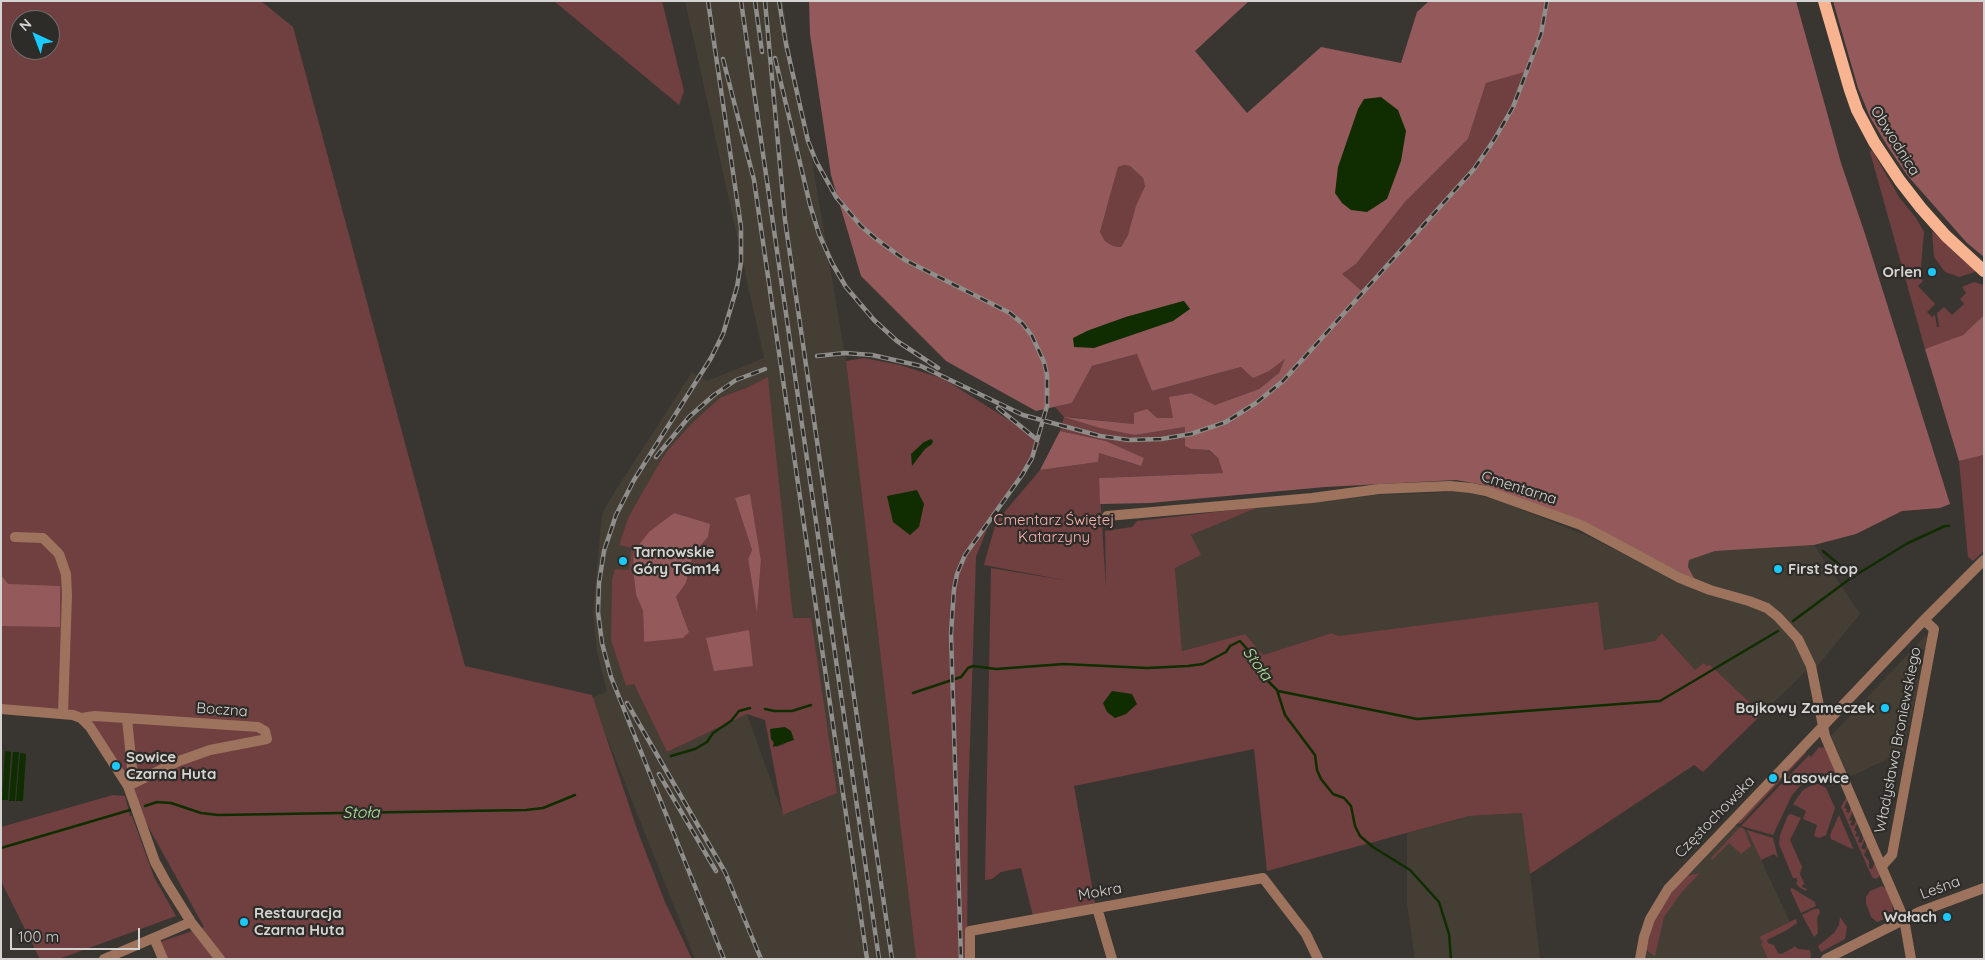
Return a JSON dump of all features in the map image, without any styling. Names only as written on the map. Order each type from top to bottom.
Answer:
[{"type":"main road","name":"Obwodnica","points":[[1824,1],[1857,110],[1874,142],[1918,204],[1946,236],[1984,271]]},
{"type":"street","name":"Cmentarna","points":[[1107,516],[1312,498],[1379,489],[1450,486],[1486,491],[1581,526],[1680,578],[1766,608],[1788,627],[1806,652],[1812,666],[1823,727]]},
{"type":"street","points":[[15,537],[43,538],[59,554],[66,574],[63,713]]},
{"type":"street","name":"Częstochowska","points":[[1640,959],[1644,936],[1650,919],[1668,889],[1924,620],[1984,560]]},
{"type":"street","name":"Władysława Broniewskiego","points":[[1882,866],[1892,855],[1934,629],[1924,620]]},
{"type":"street","name":"Boczna","points":[[1,709],[63,713],[81,718],[95,716],[258,727],[265,731],[267,739],[210,750],[179,761],[128,786]]},
{"type":"street","points":[[81,718],[101,742],[128,786],[155,862],[176,900],[220,959]]},
{"type":"street","points":[[127,719],[132,768],[128,786]]},
{"type":"street","name":"Władysława Broniewskiego","points":[[1823,727],[1827,741],[1904,919],[1911,959]]},
{"type":"street","name":"Mokra","points":[[970,959],[970,931],[1263,878],[1306,934],[1318,959]]},
{"type":"street","name":"Leśna","points":[[1826,959],[1904,919],[1984,888]]},
{"type":"street","points":[[1097,908],[1112,959]]},
{"type":"street","points":[[104,959],[191,922]]},
{"type":"street","points":[[154,938],[163,959]]},
{"type":"shaded area","points":[[685,1],[783,1],[794,77],[811,155],[846,361],[916,959],[695,959],[591,698],[607,692],[597,651],[593,612],[602,515],[609,501],[692,372],[707,381],[764,358]],"holes":[[[768,378],[796,653],[807,700],[821,800],[783,815],[747,714],[667,752],[634,683],[625,686],[631,548],[619,545],[628,518],[666,452],[693,422],[721,397]]]},
{"type":"shaded area","points":[[809,1],[1249,1],[1195,51],[1247,113],[1321,47],[1401,63],[1417,12],[1429,1],[1796,1],[1841,163],[1950,504],[1940,508],[1902,511],[1856,534],[1814,545],[1715,551],[1689,560],[1688,567],[1694,578],[1583,522],[1484,485],[1456,480],[1325,487],[1150,503],[1100,504],[1099,478],[1223,473],[1218,458],[1209,450],[1191,449],[1185,446],[1185,427],[1135,435],[1100,428],[1064,417],[1134,424],[1134,413],[1147,409],[1157,418],[1173,418],[1169,397],[1191,393],[1215,405],[1259,389],[1279,373],[1285,359],[1269,371],[1253,378],[1241,367],[1152,391],[1137,354],[1092,366],[1072,403],[1036,411],[946,361],[861,276],[831,175],[810,34]],"holes":[[[1528,71],[1513,107],[1474,169],[1363,292],[1342,274],[1356,264],[1405,202],[1468,139],[1486,83]],[[1130,166],[1143,178],[1145,186],[1136,206],[1128,235],[1121,247],[1113,246],[1105,241],[1100,232],[1118,167]],[[1183,301],[1190,309],[1087,331],[1126,317]]]},
{"type":"shaded area","points":[[1833,1],[1984,1],[1984,257],[1967,243],[1907,175],[1870,117],[1858,88]]},
{"type":"shaded area","points":[[1381,97],[1398,110],[1406,131],[1401,161],[1387,199],[1367,212],[1351,210],[1342,203],[1335,193],[1338,167],[1358,109],[1364,99]]},
{"type":"shaded area","points":[[1184,301],[1190,309],[1173,321],[1094,348],[1074,347],[1073,338],[1087,331],[1126,317]]},
{"type":"shaded area","points":[[1984,315],[1984,455],[1959,461],[1925,349],[1963,335]]},
{"type":"shaded area","points":[[1060,431],[1106,441],[1144,458],[1141,466],[1099,453],[1098,462],[1040,470]]},
{"type":"shaded area","points":[[931,439],[933,441],[932,444],[925,449],[912,466],[911,454],[924,442]]},
{"type":"shaded area","points":[[917,490],[924,504],[919,527],[910,535],[893,522],[887,496]]},
{"type":"shaded area","points":[[1471,493],[1502,502],[1590,537],[1681,583],[1694,578],[1688,567],[1689,560],[1715,551],[1814,545],[1860,614],[1815,669],[1806,671],[1762,714],[1709,664],[1695,670],[1663,633],[1655,641],[1604,650],[1598,603],[1338,636],[1332,633],[1263,655],[1245,634],[1182,651],[1175,568],[1200,555],[1191,535],[1259,507],[1379,495]]},
{"type":"shaded area","points":[[750,494],[761,560],[757,613],[748,559],[752,550],[735,498]]},
{"type":"shaded area","points":[[674,513],[710,524],[708,537],[693,554],[686,583],[676,597],[689,632],[683,638],[644,642],[643,611],[636,595],[633,570],[634,551],[649,532]]},
{"type":"shaded area","points":[[1,575],[8,584],[60,586],[60,627],[1,626]]},
{"type":"shaded area","points":[[749,630],[753,666],[714,671],[706,638]]},
{"type":"shaded area","name":"Bajkowy Zameczek","points":[[1925,636],[1929,639],[1927,648],[1919,651],[1914,677],[1919,680],[1903,752],[1849,777],[1831,736]]},
{"type":"shaded area","points":[[1112,691],[1132,694],[1137,704],[1126,714],[1115,718],[1107,712],[1103,703]]},
{"type":"shaded area","points":[[785,727],[791,731],[794,740],[773,747],[774,742],[771,739],[770,729]]},
{"type":"shaded area","points":[[5,751],[11,752],[8,800],[2,800]]},
{"type":"shaded area","points":[[13,752],[19,752],[15,801],[9,801]]},
{"type":"shaded area","points":[[20,753],[26,754],[23,801],[16,801]]},
{"type":"shaded area","points":[[1523,813],[1540,959],[1415,959],[1407,904],[1407,833],[1469,816]]},
{"type":"shaded area","points":[[1734,825],[1747,830],[1790,922],[1759,937],[1764,942],[1761,944],[1768,959],[1646,959],[1646,949],[1675,888]]},
{"type":"green space","points":[[1,1],[261,1],[293,27],[465,666],[592,695],[638,832],[665,902],[692,959],[164,959],[157,943],[204,927],[85,713],[1,708]]},
{"type":"green space","points":[[554,1],[662,1],[684,91],[679,105]]},
{"type":"green space","points":[[1528,70],[1513,107],[1474,169],[1363,292],[1342,274],[1356,264],[1405,202],[1468,139],[1486,83]]},
{"type":"green space","points":[[1872,150],[1899,197],[1916,218],[1924,232],[1920,277],[1923,281],[1918,286],[1935,304],[1927,312],[1932,317],[1935,315],[1937,327],[1939,327],[1937,313],[1944,307],[1952,315],[1964,304],[1960,299],[1966,293],[1962,287],[1974,282],[1984,285],[1984,315],[1963,335],[1934,347],[1925,349],[1870,152]]},
{"type":"green space","points":[[1130,166],[1143,178],[1145,185],[1128,235],[1121,247],[1113,246],[1105,241],[1100,232],[1118,167]]},
{"type":"green space","points":[[1932,231],[1975,272],[1959,277],[1945,272],[1934,257]]},
{"type":"green space","name":"Cmentarz Świętej Katarzyny","points":[[1138,354],[1152,391],[1241,367],[1269,371],[1286,358],[1279,373],[1259,389],[1215,405],[1191,393],[1170,397],[1173,418],[1157,418],[1134,424],[1068,417],[1135,435],[1185,427],[1185,446],[1192,449],[1208,450],[1218,458],[1223,473],[1099,478],[1106,588],[1105,531],[1132,527],[1137,521],[1259,507],[1191,535],[1201,555],[1175,568],[1182,651],[1245,634],[1263,655],[1332,633],[1338,636],[1598,602],[1604,650],[1655,641],[1662,633],[1695,670],[1704,663],[1707,666],[1709,664],[1762,714],[1703,772],[1694,765],[1530,874],[1522,813],[1469,816],[1267,871],[1254,749],[1074,786],[1095,903],[1033,916],[1021,868],[1001,872],[992,879],[985,880],[991,568],[1069,581],[984,565],[996,522],[1040,470],[1097,462],[1099,453],[1140,466],[1143,458],[1106,441],[1060,431],[1064,417],[1055,407],[1072,403],[1092,366]]},
{"type":"green space","points":[[864,358],[900,365],[944,379],[1023,429],[1040,444],[989,524],[976,557],[968,805],[967,959],[916,959],[846,361]]},
{"type":"green space","points":[[768,377],[793,618],[811,618],[837,793],[783,815],[765,720],[747,714],[667,752],[634,684],[626,686],[611,640],[612,580],[615,569],[629,570],[631,548],[619,545],[628,518],[666,452],[693,422],[721,397],[746,388]],"holes":[[[750,495],[761,560],[757,611],[748,559],[752,550],[735,498]],[[674,513],[685,517],[708,537],[693,554],[686,583],[676,597],[689,632],[644,642],[643,611],[636,595],[633,570]],[[782,727],[785,744],[776,747],[771,739],[771,734],[773,728],[779,729]]]},
{"type":"green space","points":[[1984,455],[1984,551],[1973,561],[1968,557],[1959,461]]},
{"type":"green space","points":[[1819,747],[1824,747],[1826,750],[1839,779],[1836,783],[1832,785],[1823,779],[1824,773],[1807,774],[1808,780],[1792,795],[1773,835],[1741,826],[1809,755],[1811,757]]},
{"type":"green space","points":[[1805,751],[1806,753],[1740,824],[1736,822]]},
{"type":"green space","points":[[1814,784],[1819,784],[1826,788],[1835,808],[1826,835],[1820,838],[1814,836],[1817,825],[1803,819],[1806,811],[1793,804],[1803,790]]},
{"type":"green space","points":[[113,795],[125,796],[130,816],[132,816],[154,877],[176,916],[59,959],[40,959],[1,881],[1,827]]},
{"type":"green space","points":[[1847,796],[1848,799],[1844,808],[1849,813],[1851,807],[1853,811],[1849,820],[1852,821],[1850,825],[1854,826],[1856,820],[1858,822],[1854,830],[1857,832],[1855,836],[1859,837],[1861,831],[1858,842],[1861,843],[1864,837],[1861,848],[1865,850],[1867,844],[1868,846],[1864,855],[1869,861],[1869,868],[1872,869],[1875,862],[1880,873],[1879,877],[1875,879],[1872,877],[1841,807]]},
{"type":"green space","points":[[1791,814],[1801,818],[1790,840],[1802,867],[1800,874],[1805,885],[1803,884],[1802,887],[1807,889],[1806,891],[1799,887],[1796,883],[1798,881],[1796,878],[1793,878],[1779,844],[1780,835],[1788,815]]},
{"type":"green space","points":[[1839,815],[1852,849],[1831,839],[1830,835]]},
{"type":"green space","points":[[1740,827],[1744,829],[1751,846],[1741,854],[1729,843],[1712,860],[1711,858]]},
{"type":"green space","points":[[1747,830],[1773,838],[1778,858],[1774,854],[1761,860]]},
{"type":"green space","points":[[1700,873],[1681,893],[1664,917],[1655,956],[1646,949],[1655,917],[1675,888],[1686,876]]},
{"type":"green space","points":[[1882,886],[1886,889],[1892,901],[1893,913],[1889,917],[1877,922],[1871,917],[1866,897],[1870,891]]},
{"type":"green space","points":[[1792,888],[1815,902],[1816,906],[1801,913],[1790,889]]},
{"type":"green space","points":[[1814,909],[1819,909],[1820,912],[1817,918],[1818,933],[1814,937],[1802,915]]},
{"type":"green space","points":[[1840,917],[1847,927],[1845,939],[1821,952],[1818,946],[1834,933],[1839,925]]},
{"type":"green space","points":[[1796,919],[1797,923],[1767,940],[1768,943],[1774,945],[1778,953],[1781,954],[1794,946],[1798,949],[1810,950],[1811,957],[1808,959],[1768,959],[1761,944],[1763,942],[1759,937]]},
{"type":"waterway","points":[[1793,621],[1851,578],[1908,543],[1945,526],[1949,526]]},
{"type":"waterway","points":[[1823,551],[1854,577]]},
{"type":"waterway","points":[[1278,691],[1417,719],[1660,701],[1778,631]]},
{"type":"waterway","name":"Stoła","points":[[913,693],[961,677],[968,668],[973,666],[996,669],[1064,664],[1147,668],[1188,666],[1203,664],[1226,652],[1230,646],[1240,641],[1254,657],[1259,672],[1277,690],[1285,715],[1315,755],[1317,770],[1321,779],[1333,794],[1344,798],[1351,806],[1355,826],[1360,836],[1373,847],[1410,870],[1439,902],[1449,934],[1451,959]]},
{"type":"waterway","name":"Stoła","points":[[765,709],[792,711],[811,705]]},
{"type":"waterway","name":"Stoła","points":[[671,756],[695,749],[707,742],[713,733],[731,721],[739,711],[750,708]]},
{"type":"waterway","name":"Stoła","points":[[145,806],[157,802],[171,803],[201,813],[218,815],[526,810],[543,808],[575,795]]},
{"type":"waterway","name":"Stoła","points":[[1,848],[130,810]]},
{"type":"railway","points":[[708,1],[741,227],[741,262],[737,287],[723,334],[711,358],[634,480],[616,515],[604,551],[599,583],[598,612],[602,643],[611,677],[724,959]]},
{"type":"railway","points":[[741,1],[879,959]]},
{"type":"railway","points":[[755,1],[762,52]]},
{"type":"railway","points":[[765,1],[785,220],[892,959]]},
{"type":"railway","points":[[779,1],[786,44],[808,141],[816,161],[836,197],[861,226],[905,260],[1010,313],[1023,324],[1032,336],[1044,362],[1047,375],[1047,406],[1032,458],[965,555],[957,574],[954,589],[951,634],[961,959]]},
{"type":"railway","points":[[817,356],[845,353],[872,355],[921,366],[1023,415],[1100,436],[1129,440],[1161,439],[1191,434],[1226,422],[1256,403],[1283,381],[1474,169],[1513,107],[1541,34],[1547,1]]},
{"type":"railway","points":[[775,58],[810,205],[819,234],[832,263],[846,287],[874,320],[897,341],[938,368]]},
{"type":"railway","points":[[723,59],[754,180],[867,959]]},
{"type":"railway","points":[[656,457],[689,417],[714,395],[736,380],[765,369]]},
{"type":"railway","points":[[998,408],[1035,438]]},
{"type":"railway","points":[[627,703],[725,872],[761,959]]},
{"type":"railway","points":[[659,774],[716,871]]},
{"type":"place","name":"Orlen","points":[[1932,272]]},
{"type":"place","name":"Tarnowskie Góry TGm14","points":[[623,561]]},
{"type":"place","name":"First Stop","points":[[1778,569]]},
{"type":"place","name":"Bajkowy Zameczek","points":[[1885,708]]},
{"type":"place","name":"Sowice Czarna Huta","points":[[116,766]]},
{"type":"place","name":"Lasowice","points":[[1773,778]]},
{"type":"place","name":"Wałach","points":[[1947,917]]},
{"type":"place","name":"Restauracja Czarna Huta","points":[[244,922]]}]
